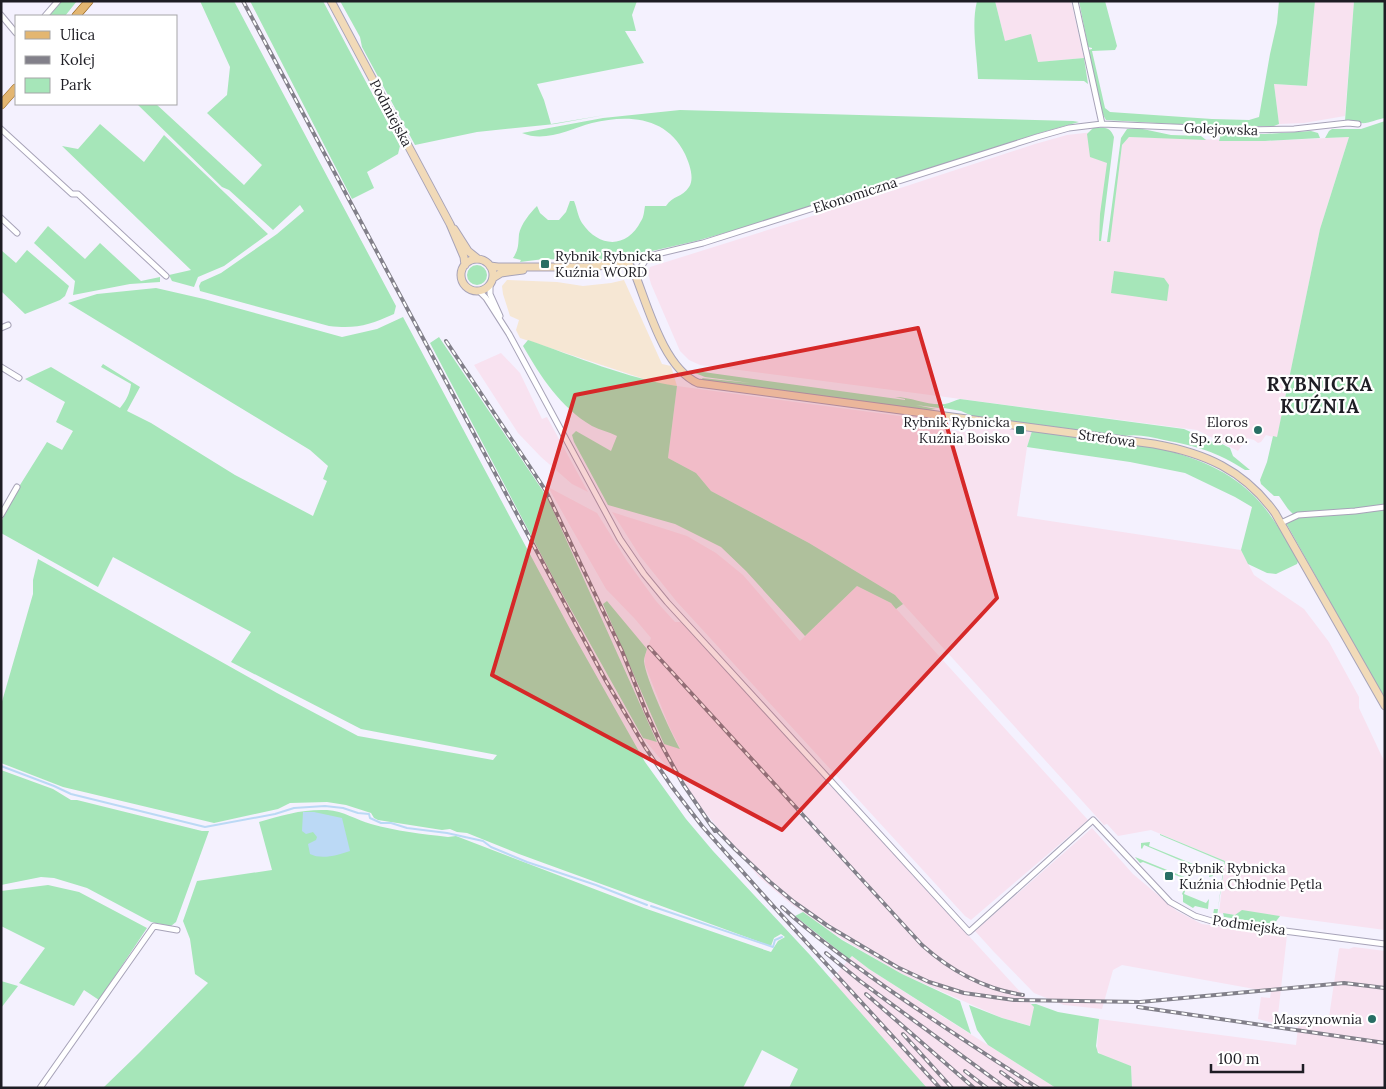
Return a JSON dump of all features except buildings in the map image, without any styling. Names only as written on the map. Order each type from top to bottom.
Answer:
[{"type":"main road","points":[[77,15],[89,1]]},
{"type":"main road","points":[[1,106],[15,89]]},
{"type":"street","points":[[46,15],[58,1]]},
{"type":"street","name":"Podmiejska","points":[[331,1],[450,224],[468,251],[478,260]]},
{"type":"street","points":[[1076,1],[1102,124]]},
{"type":"street","points":[[1,15],[15,32]]},
{"type":"street","name":"Golejowska","points":[[1084,125],[1277,130],[1358,124]]},
{"type":"street","name":"Ekonomiczna","points":[[490,266],[534,268],[592,267],[647,257],[703,243],[1048,134],[1084,125]]},
{"type":"street","points":[[1,129],[72,194],[78,194],[166,276]]},
{"type":"street","points":[[1,218],[17,233]]},
{"type":"street","name":"Podmiejska","points":[[450,224],[463,254],[465,266]]},
{"type":"street","points":[[637,281],[641,267],[647,257]]},
{"type":"street","points":[[471,261],[484,261],[490,266],[493,272],[490,294],[502,321],[492,310],[485,297],[479,291],[469,289],[463,282],[462,274],[465,266],[471,261]]},
{"type":"street","points":[[624,262],[632,268],[637,281]]},
{"type":"street","name":"Ekonomiczna","points":[[491,282],[501,273],[534,268]]},
{"type":"street","name":"Strefowa","points":[[637,281],[669,355],[683,373],[698,383],[1177,449],[1214,461],[1240,477],[1259,493],[1282,523],[1385,706]]},
{"type":"street","points":[[479,291],[486,288],[491,282]]},
{"type":"street","name":"Podmiejska","points":[[502,321],[609,520],[644,574],[667,602],[969,932],[1093,820],[1163,895],[1182,910],[1195,916],[1215,922],[1385,944]]},
{"type":"street","points":[[1,328],[8,324]]},
{"type":"street","points":[[1,367],[19,378]]},
{"type":"street","points":[[1,515],[17,487]]},
{"type":"street","points":[[1282,523],[1298,515],[1355,511],[1385,506]]},
{"type":"street","points":[[40,1088],[154,926],[177,930]]},
{"type":"highlighted area","points":[[918,328],[997,598],[782,830],[492,675],[575,395]]},
{"type":"shaded area","points":[[995,1],[1071,1],[1084,58],[1038,62],[1005,41]]},
{"type":"shaded area","points":[[1315,1],[1354,1],[1345,116],[1304,123],[1279,124],[1274,84],[1307,86]]},
{"type":"shaded area","points":[[1102,131],[1112,142],[1099,240],[1109,242],[1122,145],[1129,137],[1265,141],[1349,137],[1320,229],[1277,438],[1266,435],[1258,443],[1247,438],[1238,451],[1197,430],[700,365],[689,360],[680,351],[651,284],[648,273],[650,267],[1035,144],[1067,135]]},
{"type":"shaded area","points":[[507,280],[557,282],[583,286],[624,280],[662,364],[671,366],[677,386],[661,384],[520,338],[516,330],[519,320],[510,316],[503,294],[502,286]]},
{"type":"shaded area","points":[[501,353],[520,373],[542,419],[547,417],[588,492],[572,484],[541,457],[518,433],[474,365]]},
{"type":"shaded area","points":[[677,386],[945,422],[950,430],[965,432],[971,425],[1032,431],[1027,447],[1017,516],[1241,550],[1254,575],[1304,609],[1329,642],[1359,697],[1359,708],[1385,763],[1385,930],[1242,911],[1235,915],[1219,913],[1225,861],[1151,830],[1118,836],[1107,824],[1104,825],[895,595],[809,543],[711,491],[696,473],[668,458]]},
{"type":"shaded area","points":[[548,487],[597,513],[627,561],[656,601],[675,622],[681,622],[1034,1007],[1031,1026],[1002,1018],[902,974],[842,939],[791,904],[759,877],[643,738],[680,748],[669,726],[645,665],[645,656],[651,638],[606,589]]},
{"type":"shaded area","points":[[612,512],[687,536],[716,553],[743,575],[800,641],[857,586],[891,603],[1088,820],[971,920],[965,916],[677,602],[640,556]]},
{"type":"shaded area","points":[[1092,828],[1133,874],[1177,911],[1202,924],[1287,935],[1277,1024],[1258,1019],[1261,997],[1270,998],[1271,992],[1122,965],[1113,970],[1102,1009],[1064,1005],[1034,993],[994,952],[975,931]]},
{"type":"shaded area","points":[[1354,947],[1385,951],[1385,1088],[1132,1088],[1131,1066],[1102,1056],[1097,1050],[1099,1019],[1296,1045],[1298,1028],[1296,1020],[1305,1017],[1308,1021],[1328,1024],[1339,949]]},
{"type":"shaded area","points":[[852,956],[869,969],[1056,1088],[927,1088],[831,980]]},
{"type":"green space","points":[[62,1],[77,1],[66,15],[50,15]]},
{"type":"green space","points":[[200,1],[234,1],[396,306],[394,314],[363,325],[347,327],[329,326],[200,291],[199,286],[201,282],[221,273],[277,234],[304,211],[300,205],[273,230],[229,190],[222,187],[138,105],[157,105],[244,185],[262,165],[207,113],[227,95],[230,67]]},
{"type":"green space","points":[[250,1],[323,1],[400,146],[398,154],[367,172],[374,188],[352,199]]},
{"type":"green space","points":[[340,1],[637,1],[632,15],[636,31],[625,31],[644,63],[537,84],[551,124],[605,115],[555,124],[477,132],[415,145],[362,47],[360,37]]},
{"type":"green space","points":[[977,1],[995,1],[1005,41],[1031,34],[1038,62],[1084,58],[1088,84],[1084,81],[978,79],[974,30]]},
{"type":"green space","points":[[1079,1],[1105,1],[1117,46],[1115,50],[1092,51],[1105,108],[1110,112],[1212,119],[1249,120],[1259,117],[1277,23],[1279,1],[1315,1],[1307,86],[1274,84],[1279,124],[1274,126],[1224,127],[1106,120],[1102,113],[1088,50],[1092,48],[1088,47]]},
{"type":"green space","points":[[1354,1],[1385,1],[1385,118],[1364,123],[1345,121]]},
{"type":"green space","points":[[680,110],[1079,122],[696,241],[617,259],[615,257],[595,261],[544,259],[520,262],[521,260],[513,258],[522,226],[537,206],[540,213],[548,220],[559,220],[566,212],[570,201],[574,201],[581,221],[596,237],[604,241],[621,241],[635,230],[643,218],[645,206],[666,206],[686,191],[691,183],[691,170],[685,154],[677,142],[668,132],[646,121],[633,119],[606,120],[548,136],[531,136],[522,133],[603,118]]},
{"type":"green space","points":[[1385,121],[1385,700],[1286,523],[1297,518],[1279,496],[1274,496],[1261,484],[1260,480],[1267,462],[1273,436],[1277,437],[1320,229],[1349,137],[1325,138],[1332,129],[1361,129]]},
{"type":"green space","points":[[100,124],[144,162],[164,135],[268,234],[224,266],[198,277],[194,287],[172,281],[169,275],[191,270],[62,146],[78,149]]},
{"type":"green space","points":[[1093,128],[1108,129],[1114,137],[1101,241],[1099,241],[1100,214],[1107,163],[1090,157],[1087,134]]},
{"type":"green space","points":[[1138,128],[1171,135],[1201,136],[1206,140],[1129,137],[1122,145],[1110,242],[1107,242],[1121,138],[1127,129]]},
{"type":"green space","points":[[1311,131],[1318,133],[1320,138],[1219,141],[1221,134]]},
{"type":"green space","points":[[48,226],[85,259],[100,243],[141,281],[160,277],[160,282],[130,284],[73,295],[75,281],[34,243]]},
{"type":"green space","points":[[1,250],[16,263],[27,250],[69,286],[65,296],[60,300],[25,314],[1,291]]},
{"type":"green space","points":[[477,265],[484,268],[487,275],[484,282],[477,285],[470,282],[467,275],[470,268]]},
{"type":"green space","points":[[1114,271],[1164,278],[1169,285],[1167,301],[1111,293]]},
{"type":"green space","points":[[156,288],[204,299],[342,337],[377,329],[403,317],[570,629],[645,762],[686,819],[713,851],[810,955],[927,1088],[789,1088],[798,1069],[762,1050],[743,1088],[103,1088],[208,983],[195,974],[190,939],[183,921],[197,881],[272,870],[259,822],[293,813],[309,810],[327,810],[390,829],[448,837],[456,836],[644,908],[771,952],[778,941],[785,937],[781,934],[774,938],[771,946],[519,854],[467,833],[450,829],[442,830],[378,820],[371,813],[346,805],[327,802],[290,803],[278,809],[214,823],[63,787],[1,763],[1,705],[33,594],[33,580],[38,559],[277,693],[358,736],[493,760],[497,755],[361,729],[231,662],[251,632],[113,557],[98,587],[1,533],[1,522],[20,485],[47,442],[62,450],[73,431],[56,422],[65,402],[25,379],[51,367],[120,408],[130,391],[131,384],[101,367],[103,364],[140,387],[127,411],[151,423],[235,475],[313,516],[327,481],[323,479],[328,466],[310,450],[68,303],[97,294]]},
{"type":"green space","points":[[439,337],[547,497],[657,742],[643,738],[555,581],[430,343]]},
{"type":"green space","points":[[528,340],[621,373],[677,386],[668,458],[696,473],[711,491],[809,543],[895,595],[903,604],[896,609],[891,603],[857,586],[805,636],[746,571],[721,547],[675,524],[608,505],[572,435],[576,431],[611,451],[617,436],[592,426],[561,401],[544,380],[523,346]]},
{"type":"green space","points":[[696,371],[905,400],[895,397],[901,397],[932,404],[945,404],[960,399],[1184,429],[1230,448],[1233,456],[1250,470],[1245,470],[1206,451],[1149,437],[1125,436],[972,416],[961,411],[944,408],[944,406],[939,406],[939,408],[916,405],[936,409],[928,410],[709,381],[702,378],[750,383],[705,377],[695,373]]},
{"type":"green space","points":[[1032,431],[1149,446],[1206,463],[1230,477],[1259,501],[1299,559],[1297,564],[1276,574],[1267,573],[1248,564],[1241,550],[1252,507],[1235,497],[1185,473],[1130,462],[1027,447]]},
{"type":"green space","points":[[607,601],[647,649],[644,661],[645,669],[653,692],[680,749],[664,744],[603,604]]},
{"type":"green space","points":[[1,770],[53,789],[71,800],[202,831],[209,831],[176,922],[171,926],[151,922],[87,888],[54,878],[41,877],[1,885]]},
{"type":"green space","points":[[1160,834],[1225,861],[1217,916],[1213,915],[1214,909],[1218,909],[1224,862]]},
{"type":"green space","points":[[1150,842],[1149,846],[1210,871],[1212,868],[1213,876],[1209,877],[1210,873],[1144,845],[1141,848],[1141,843]]},
{"type":"green space","points":[[1135,857],[1187,878],[1189,875],[1190,877],[1184,894],[1206,903],[1209,899],[1208,909],[1195,906],[1193,908],[1183,902],[1182,894],[1188,880],[1143,862],[1140,863]]},
{"type":"green space","points":[[48,885],[79,892],[147,928],[99,1000],[84,990],[74,1006],[19,983],[45,948],[1,926],[1,891]]},
{"type":"green space","points":[[1242,910],[1280,916],[1274,924],[1224,917],[1223,913],[1235,915]]},
{"type":"green space","points":[[803,912],[842,940],[902,974],[960,1001],[971,1034],[869,969],[852,956],[849,959],[795,916]]},
{"type":"green space","points":[[1,981],[18,986],[1,1008]]},
{"type":"green space","points":[[1031,1004],[1058,1012],[1099,1019],[1096,1046],[1098,1053],[1131,1066],[1132,1088],[1056,1088],[988,1045],[977,1030],[969,1005],[1002,1018],[1030,1026],[1034,1007]]},
{"type":"water","points":[[303,812],[314,812],[342,818],[350,851],[325,857],[310,854],[308,844],[316,840],[317,837],[313,832],[306,834],[302,831]]},
{"type":"waterway","points":[[1,766],[71,794],[205,827],[275,814],[294,808],[325,806],[343,808],[369,814],[370,818],[381,823],[391,823],[407,828],[447,833],[483,841],[491,847],[527,862],[596,885],[647,905]]},
{"type":"waterway","points":[[651,906],[773,947],[775,940],[782,937]]},
{"type":"railway","points":[[243,1],[606,681],[645,747],[672,787],[702,826],[940,1088]]},
{"type":"railway","points":[[446,341],[546,491],[622,651],[661,744],[683,784],[715,831]]},
{"type":"railway","points":[[649,647],[922,945],[956,971],[969,978],[995,988],[1023,995]]},
{"type":"railway","points":[[711,824],[770,882],[828,926],[897,967],[929,982],[964,993],[1014,1000],[1140,1002],[1344,983],[1385,988]]},
{"type":"railway","points":[[782,907],[821,940],[891,991],[1038,1088]]},
{"type":"railway","points":[[826,953],[860,981],[1006,1088]]},
{"type":"railway","points":[[866,994],[974,1088]]},
{"type":"railway","points":[[1138,1007],[1385,1043]]},
{"type":"railway","points":[[903,1034],[952,1088]]},
{"type":"railway","points":[[965,1071],[987,1088]]},
{"type":"railway","points":[[1001,1072],[1023,1088]]},
{"type":"place","name":"Rybnik Rybnicka Kuźnia WORD","points":[[545,264]]},
{"type":"place","name":"Rybnik Rybnicka Kuźnia Boisko","points":[[1020,430]]},
{"type":"place","name":"Eloros Sp. z o.o.","points":[[1258,430]]},
{"type":"place","name":"Rybnik Rybnicka Kuźnia Chłodnie Pętla","points":[[1169,876]]},
{"type":"place","name":"Maszynownia","points":[[1372,1019]]},
{"type":"district","name":"RYBNICKA KUŹNIA","points":[[1320,395]]}]
